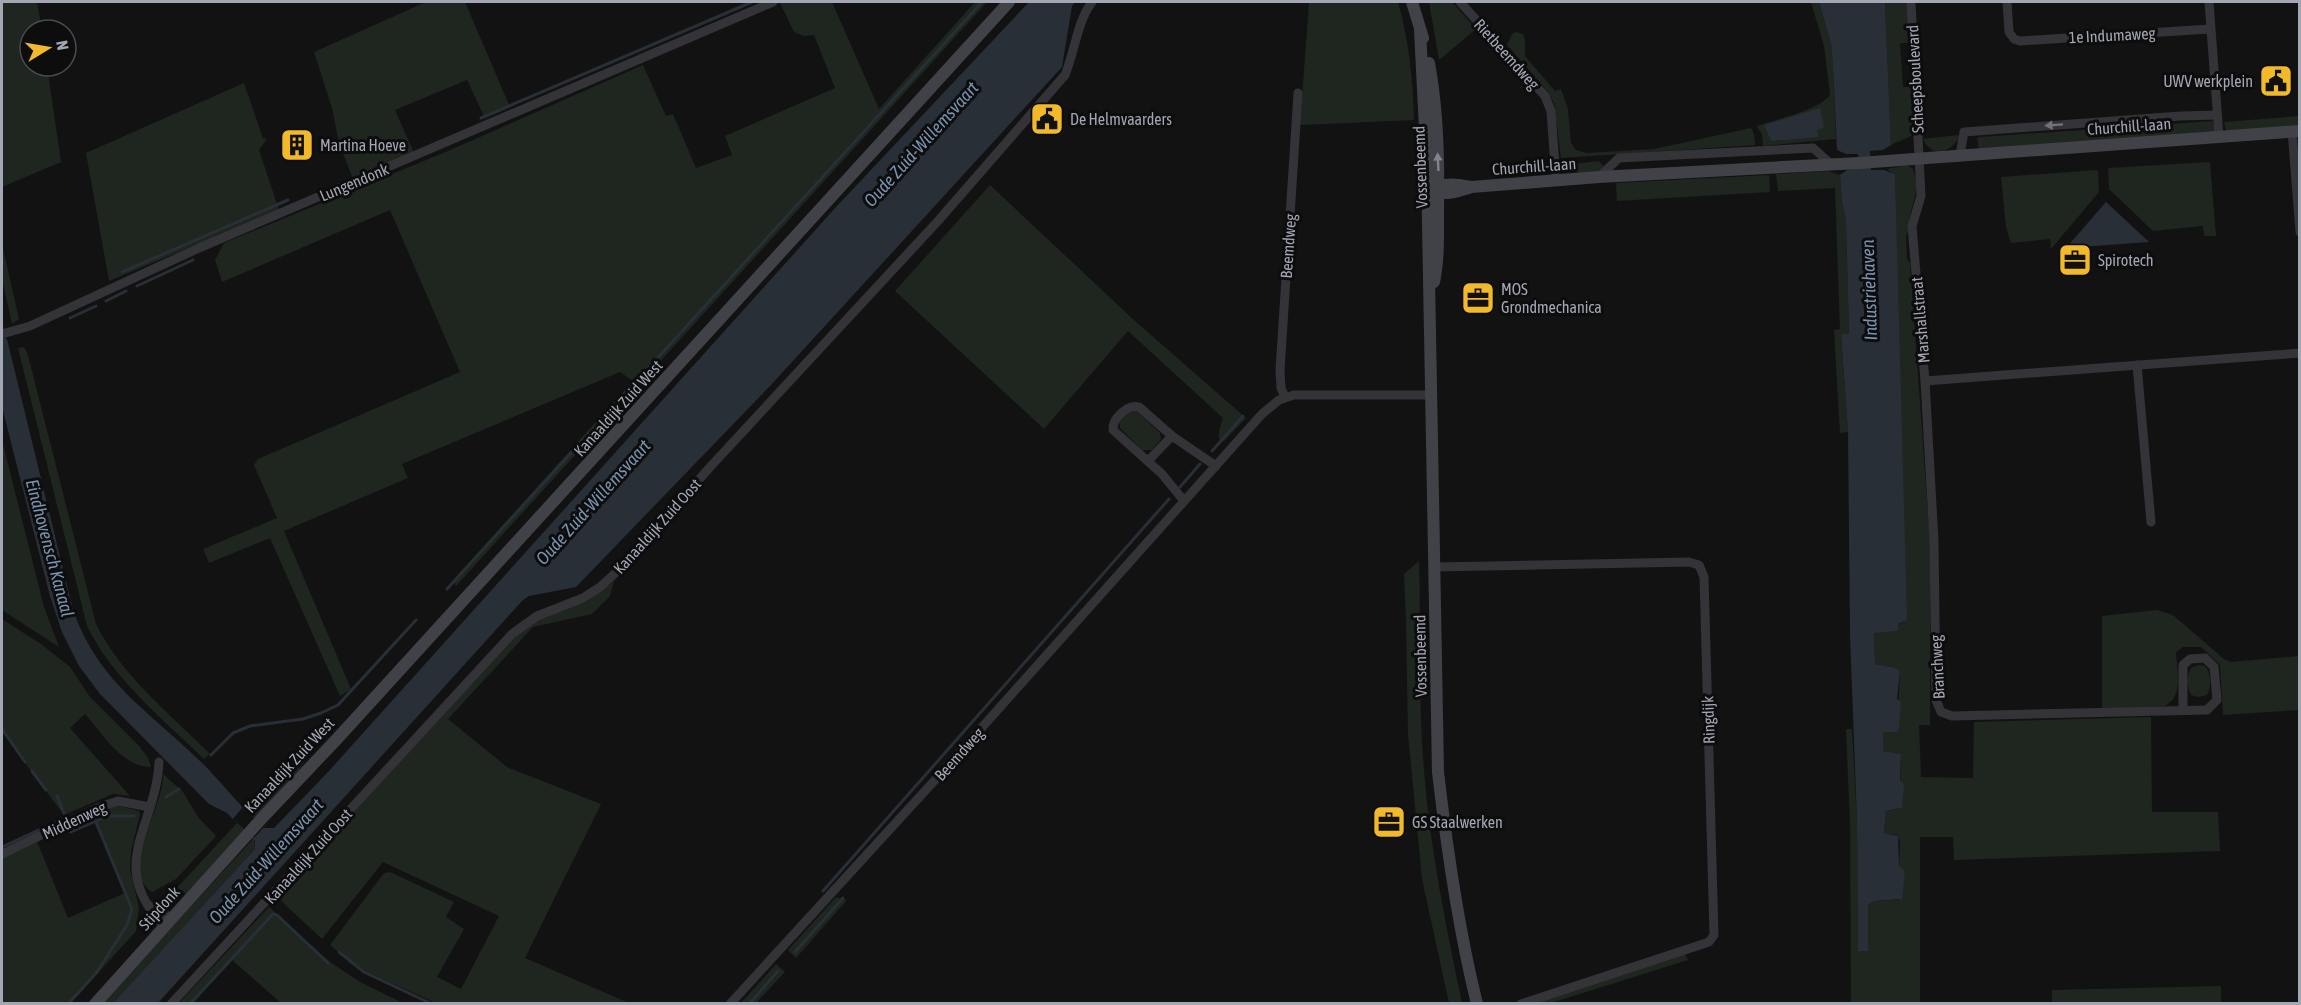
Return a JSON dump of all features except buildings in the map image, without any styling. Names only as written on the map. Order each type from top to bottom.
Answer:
[{"type":"main road","name":"Kanaaldijk Zuid West","points":[[248,833],[336,740],[1009,2]]},
{"type":"main road","name":"Vossenbeemd","points":[[1412,2],[1426,50],[1434,97],[1435,189],[1430,303],[1440,783],[1451,881],[1461,938],[1477,1004]]},
{"type":"main road","name":"Churchill-laan","points":[[1435,189],[1455,193],[1471,187],[1556,180],[1865,162],[2296,131]]},
{"type":"main road","name":"Stipdonk","points":[[95,1004],[248,833]]},
{"type":"street","name":"Lungendonk","points":[[6,333],[30,326],[199,248],[773,2]]},
{"type":"street","name":"Kanaaldijk Zuid Oost","points":[[171,1004],[512,634],[537,616],[583,598],[600,587],[622,567],[711,466],[938,221],[1065,75],[1073,57],[1083,19],[1092,2]]},
{"type":"street","name":"Rietbeemdweg","points":[[1460,2],[1545,96],[1552,118],[1556,180]]},
{"type":"street","name":"Scheepsboulevard","points":[[1911,2],[1919,157]]},
{"type":"street","name":"1e Indumaweg","points":[[2007,2],[2009,32],[2014,39],[2020,40],[2210,29]]},
{"type":"street","points":[[2209,2],[2219,136]]},
{"type":"street","name":"Beemdweg","points":[[730,1004],[935,780],[1262,414],[1286,397],[1281,388],[1280,370],[1298,93]]},
{"type":"street","name":"Churchill-laan","points":[[1960,155],[1964,132],[2169,116],[2217,115]]},
{"type":"street","points":[[2296,131],[2300,232]]},
{"type":"street","name":"Churchill-laan","points":[[1599,177],[1619,158],[1813,148],[1831,164]]},
{"type":"street","points":[[1760,151],[1760,168]]},
{"type":"street","name":"Marshallstraat","points":[[1919,157],[1921,196],[1912,226],[1925,381],[2300,353]]},
{"type":"street","points":[[2137,365],[2151,522]]},
{"type":"street","name":"Branchweg","points":[[1925,381],[1934,542],[1936,700],[1941,711],[1952,716],[2207,710],[2217,700],[2214,667],[2205,658],[2190,659],[2183,665],[2183,710]]},
{"type":"street","points":[[1286,397],[1294,395],[1432,395]]},
{"type":"street","points":[[1184,501],[1162,474],[1113,430],[1114,422],[1132,406],[1139,407],[1172,436],[1216,466]]},
{"type":"street","points":[[1148,461],[1172,436]]},
{"type":"street","name":"Ringdijk","points":[[1434,567],[1689,562],[1699,566],[1704,577],[1714,935],[1709,942],[1521,1004]]},
{"type":"street","points":[[159,762],[158,783],[135,854],[135,868],[138,884],[151,913],[168,923]]},
{"type":"street","name":"Middenweg","points":[[2,854],[99,807],[118,801],[150,807]]},
{"type":"shaded area","points":[[2,2],[37,2],[40,18],[18,18],[18,78],[49,78],[61,162],[2,187]]},
{"type":"shaded area","points":[[426,2],[465,2],[510,107],[485,118],[467,80],[395,110],[414,153],[353,179],[339,143],[332,108],[314,52]]},
{"type":"shaded area","points":[[832,2],[879,109],[975,2],[987,2],[456,586],[453,580],[633,381],[620,372],[402,464],[408,478],[284,531],[351,689],[340,696],[270,538],[209,563],[203,549],[277,518],[254,465],[258,459],[460,372],[390,210],[222,282],[215,260],[224,243],[448,151],[643,65],[666,116],[673,114],[696,168],[732,155],[725,136],[835,88],[814,35],[804,36],[794,32],[780,3]]},
{"type":"shaded area","points":[[1309,2],[1398,2],[1410,61],[1414,120],[1300,125]]},
{"type":"shaded area","points":[[1429,2],[1452,2],[1476,29],[1439,60]]},
{"type":"shaded area","points":[[1811,2],[1819,2],[1831,44],[1836,139],[1763,146],[1762,135],[1757,126],[1808,109],[1826,99],[1830,94],[1824,46]]},
{"type":"shaded area","points":[[1885,2],[1907,2],[1909,43],[1900,43],[1903,87],[1911,87],[1913,132],[1911,136],[1891,145]]},
{"type":"shaded area","points":[[1516,32],[1523,34],[1525,39],[1525,56],[1555,91],[1561,89],[1568,109],[1571,143],[1576,150],[1587,153],[1654,149],[1751,128],[1755,145],[1561,158],[1554,103],[1547,91],[1507,45],[1512,34]]},
{"type":"shaded area","points":[[244,83],[263,138],[267,139],[259,150],[279,210],[109,281],[86,153]]},
{"type":"shaded area","points":[[2299,116],[2299,126],[2226,131],[2224,122]]},
{"type":"shaded area","points":[[2213,121],[2215,132],[1979,149],[1977,138],[1980,137]]},
{"type":"shaded area","points":[[1958,135],[1959,137],[1951,147],[1941,151],[1931,149],[1923,139]]},
{"type":"shaded area","points":[[1599,161],[1604,167],[1589,173],[1573,171],[1564,165]]},
{"type":"shaded area","points":[[2210,162],[2216,236],[2204,236],[2203,226],[2153,231],[2109,189],[2108,168]]},
{"type":"shaded area","points":[[1907,165],[1913,169],[1916,184],[1906,236],[1907,259],[1910,263],[1930,542],[1930,725],[1919,725],[1921,777],[1973,778],[1974,722],[2151,717],[2152,812],[2218,812],[2220,851],[1954,860],[1953,837],[1920,837],[1920,1003],[1851,1003],[1850,823],[1846,729],[1852,729],[1857,822],[1858,951],[1868,950],[1868,905],[1874,901],[1899,900],[1905,871],[1899,866],[1900,842],[1897,835],[1884,833],[1886,811],[1900,809],[1901,754],[1883,751],[1883,732],[1897,732],[1900,671],[1896,668],[1875,664],[1874,632],[1898,631],[1898,624],[1904,622],[1895,175],[1887,169]]},
{"type":"shaded area","points":[[2098,170],[2099,192],[2051,249],[2050,239],[2011,243],[2006,227],[2001,177]]},
{"type":"shaded area","points":[[1828,171],[1840,175],[1846,221],[1849,334],[1841,335],[1848,432],[1840,433],[1834,330],[1840,329],[1835,188],[1778,191],[1776,174]]},
{"type":"shaded area","points":[[1769,175],[1770,192],[1617,201],[1616,183]]},
{"type":"shaded area","points":[[990,185],[1135,321],[1246,418],[1224,441],[1219,439],[1223,418],[1128,331],[1044,429],[895,291]]},
{"type":"shaded area","points":[[2,244],[19,319],[12,324],[2,279]]},
{"type":"shaded area","points":[[24,347],[28,355],[96,624],[106,643],[133,677],[210,754],[204,759],[124,681],[87,626],[18,348]]},
{"type":"shaded area","points":[[1128,410],[1135,410],[1160,433],[1161,439],[1152,450],[1142,450],[1120,428],[1119,420]]},
{"type":"shaded area","points":[[2,440],[44,607],[59,647],[2,610]]},
{"type":"shaded area","points":[[1419,561],[1421,718],[1427,800],[1439,887],[1462,1003],[1449,1003],[1422,879],[1408,734],[1404,574]]},
{"type":"shaded area","points":[[614,581],[610,596],[592,614],[533,627],[448,719],[507,767],[601,804],[525,958],[629,1003],[436,1003],[356,967],[330,945],[384,873],[390,872],[454,902],[446,917],[464,929],[437,977],[461,989],[499,916],[383,862],[322,939],[279,899],[279,894],[507,642],[544,614],[587,601]]},
{"type":"shaded area","points":[[2157,610],[2173,615],[2224,659],[2231,662],[2299,656],[2299,710],[2223,715],[2220,665],[2201,647],[2183,647],[2176,652],[2177,690],[2171,702],[2165,706],[2102,709],[2102,616]]},
{"type":"shaded area","points":[[2,619],[41,644],[70,667],[90,697],[148,758],[151,767],[141,766],[122,756],[85,714],[70,728],[130,796],[113,794],[64,815],[2,732]]},
{"type":"shaded area","points":[[2200,665],[2207,669],[2210,684],[2207,695],[2198,697],[2191,695],[2188,681],[2192,667]]},
{"type":"shaded area","points":[[310,754],[298,771],[254,818],[247,812]]},
{"type":"shaded area","points":[[163,774],[183,792],[198,817],[216,836],[176,879],[152,892],[143,882],[140,868],[141,853],[162,787]]},
{"type":"shaded area","points":[[116,805],[139,811],[140,815],[131,851],[130,869],[139,908],[136,931],[71,1003],[2,1003],[2,855],[36,839],[68,918],[125,893],[91,815]]},
{"type":"shaded area","points":[[237,823],[244,830],[186,894],[177,888]]},
{"type":"shaded area","points":[[254,838],[255,849],[113,1003],[101,1004]]},
{"type":"shaded area","points":[[836,897],[847,900],[796,958],[788,950]]},
{"type":"shaded area","points":[[269,907],[330,962],[360,982],[403,1003],[281,1003],[231,959],[190,1003],[178,1004]]},
{"type":"shaded area","points":[[1685,953],[1688,960],[1551,1003],[1529,1004]]},
{"type":"shaded area","points":[[776,964],[785,972],[756,1003],[741,1003]]},
{"type":"shaded area","points":[[2221,986],[2221,1003],[2052,1003],[2052,990]]},
{"type":"water","points":[[1029,2],[1075,2],[1072,6],[1062,67],[770,386],[576,587],[529,596],[522,601],[158,1003],[113,1003],[255,849],[255,841],[227,813],[209,804],[100,694],[79,666],[62,632],[50,596],[2,407],[2,309],[4,337],[7,339],[73,610],[84,635],[96,657],[127,694],[200,761],[263,828],[274,828],[328,772],[836,207]]},
{"type":"water","name":"Industriehaven","points":[[1819,2],[1885,2],[1891,145],[1883,150],[1870,151],[1871,170],[1884,170],[1895,174],[1907,620],[1898,624],[1898,631],[1874,633],[1875,664],[1896,668],[1900,671],[1897,699],[1901,702],[1899,728],[1897,732],[1883,732],[1883,751],[1901,754],[1900,780],[1904,785],[1902,808],[1886,811],[1884,833],[1898,836],[1899,866],[1905,871],[1902,899],[1874,901],[1868,905],[1868,951],[1858,951],[1857,822],[1850,634],[1848,432],[1841,334],[1849,334],[1846,221],[1840,175],[1847,170],[1860,168],[1858,154],[1846,154],[1837,150],[1831,44]]},
{"type":"water","points":[[1820,108],[1824,127],[1817,130],[1818,137],[1771,141],[1764,125]]},
{"type":"water","points":[[2106,202],[2149,242],[2066,248]]},
{"type":"pier","points":[[242,808],[264,827],[254,838],[233,819]]},
{"type":"waterway","points":[[481,118],[752,2]]},
{"type":"waterway","points":[[447,589],[982,2]]},
{"type":"waterway","points":[[122,272],[288,200]]},
{"type":"waterway","points":[[137,286],[193,260]]},
{"type":"waterway","points":[[106,301],[126,291]]},
{"type":"waterway","points":[[70,318],[96,306]]},
{"type":"waterway","points":[[1212,451],[1243,416]]},
{"type":"waterway","points":[[1180,487],[1200,464]]},
{"type":"waterway","points":[[823,891],[1169,499]]},
{"type":"waterway","points":[[211,755],[233,733],[250,726],[303,719],[338,705],[416,620]]},
{"type":"waterway","points":[[2,729],[25,762]]},
{"type":"waterway","points":[[32,771],[46,790]]},
{"type":"waterway","points":[[166,797],[179,789]]},
{"type":"waterway","points":[[56,822],[66,818],[57,796]]},
{"type":"waterway","points":[[70,832],[107,816],[134,816]]},
{"type":"waterway","points":[[68,1004],[97,972],[127,925],[132,909],[96,822]]},
{"type":"waterway","points":[[2,847],[45,827]]},
{"type":"waterway","points":[[795,952],[843,898]]},
{"type":"waterway","points":[[190,1004],[273,914],[277,915],[328,963]]},
{"type":"waterway","points":[[339,952],[364,972],[432,1004]]},
{"type":"waterway","points":[[749,1004],[778,971]]},
{"type":"place","name":"UWV werkplein","points":[[2276,81]]},
{"type":"place","name":"De Helmvaarders","points":[[1047,119]]},
{"type":"place","name":"Martina Hoeve","points":[[297,145]]},
{"type":"place","name":"Spirotech","points":[[2075,260]]},
{"type":"place","name":"MOS Grondmechanica","points":[[1478,298]]},
{"type":"place","name":"GS Staalwerken","points":[[1389,822]]},
{"type":"water label","name":"Oude Zuid-Willemsvaart","points":[[921,144]]},
{"type":"water label","name":"Oude Zuid-Willemsvaart","points":[[593,502]]},
{"type":"water label","name":"Eindhovensch Kanaal","points":[[50,548]]},
{"type":"water label","name":"Oude Zuid-Willemsvaart","points":[[266,861]]}]
